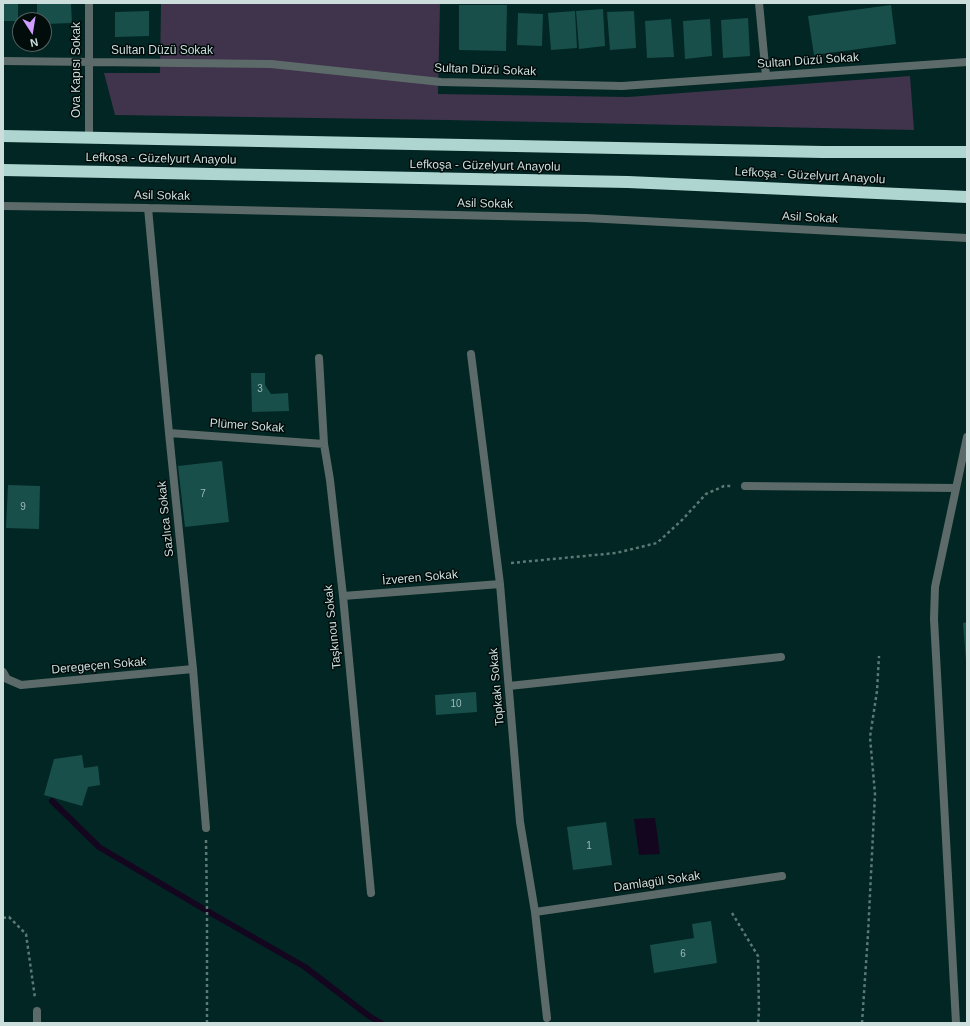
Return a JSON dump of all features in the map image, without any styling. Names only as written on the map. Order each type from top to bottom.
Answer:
[{"type":"highway","name":"Lefkoşa - Güzelyurt Anayolu","points":[[3,136],[816,152],[967,152]]},
{"type":"highway","name":"Lefkoşa - Güzelyurt Anayolu","points":[[3,170],[628,182],[967,197]]},
{"type":"street","name":"Ova Kapısı Sokak","points":[[88,3],[89,137]]},
{"type":"street","points":[[759,3],[766,76]]},
{"type":"street","name":"Sultan Düzü Sokak","points":[[3,61],[271,64],[441,82],[614,86],[967,62]]},
{"type":"street","name":"Asil Sokak","points":[[3,206],[586,218],[967,238]]},
{"type":"street","name":"Sazlıca Sokak","points":[[148,208],[193,670],[206,828]]},
{"type":"street","name":"Topkakı Sokak","points":[[471,354],[500,584],[520,822],[535,912],[547,1018]]},
{"type":"street","name":"Taşkınou Sokak","points":[[319,358],[324,444],[330,480],[343,596],[371,893]]},
{"type":"street","name":"Plümer Sokak","points":[[169,433],[324,444]]},
{"type":"street","points":[[956,1023],[934,620],[935,587],[967,437]]},
{"type":"street","points":[[745,486],[956,488]]},
{"type":"street","name":"İzveren Sokak","points":[[343,596],[500,584]]},
{"type":"street","points":[[508,686],[781,657]]},
{"type":"street","name":"Deregeçen Sokak","points":[[5,676],[21,685],[193,670]]},
{"type":"street","name":"Damlagül Sokak","points":[[535,912],[782,876]]},
{"type":"street","points":[[37,1011],[38,1023]]},
{"type":"path","points":[[497,565],[616,553],[657,543],[682,520],[706,494],[724,486],[745,486]]},
{"type":"path","points":[[862,1023],[875,794],[870,737],[877,691],[879,656]]},
{"type":"path","points":[[206,828],[206,1023]]},
{"type":"path","points":[[732,913],[758,956],[758,1023]]},
{"type":"path","points":[[3,918],[9,917],[26,934],[37,1011]]},
{"type":"shaded area","points":[[161,3],[440,3],[438,94],[628,97],[910,76],[914,130],[447,120],[115,115],[104,73],[160,73]]},
{"type":"shaded area","points":[[655,818],[660,854],[639,855],[634,819]]},
{"type":"building","points":[[3,3],[18,3],[18,12],[12,12],[12,21],[3,21]]},
{"type":"building","points":[[37,3],[71,3],[72,23],[52,24],[52,12],[37,12]]},
{"type":"building","points":[[459,5],[507,5],[506,51],[459,50]]},
{"type":"building","points":[[891,5],[896,44],[814,55],[808,16]]},
{"type":"building","points":[[603,9],[605,46],[579,49],[576,11]]},
{"type":"building","points":[[149,11],[149,36],[115,37],[115,12]]},
{"type":"building","points":[[575,11],[577,48],[551,50],[548,13]]},
{"type":"building","points":[[634,11],[636,48],[610,50],[607,12]]},
{"type":"building","points":[[518,13],[543,14],[542,46],[517,45]]},
{"type":"building","points":[[748,18],[750,56],[723,58],[721,20]]},
{"type":"building","points":[[671,19],[674,57],[647,58],[645,21]]},
{"type":"building","points":[[710,19],[712,56],[685,59],[683,21]]},
{"type":"building","points":[[251,373],[265,373],[265,385],[271,394],[288,393],[289,411],[252,412]]},
{"type":"building","points":[[222,461],[229,522],[185,527],[178,466]]},
{"type":"building","points":[[8,485],[40,486],[39,529],[6,528]]},
{"type":"building","points":[[967,622],[967,661],[966,661],[963,623]]},
{"type":"building","points":[[476,692],[477,712],[436,715],[435,695]]},
{"type":"building","points":[[82,755],[84,768],[98,766],[100,785],[88,787],[82,806],[44,795],[54,759]]},
{"type":"building","points":[[606,822],[612,865],[573,870],[567,827]]},
{"type":"building","points":[[711,921],[717,963],[654,973],[650,945],[694,938],[692,924]]},
{"type":"waterway","points":[[52,801],[99,847],[305,967],[369,1016],[381,1023]]}]
